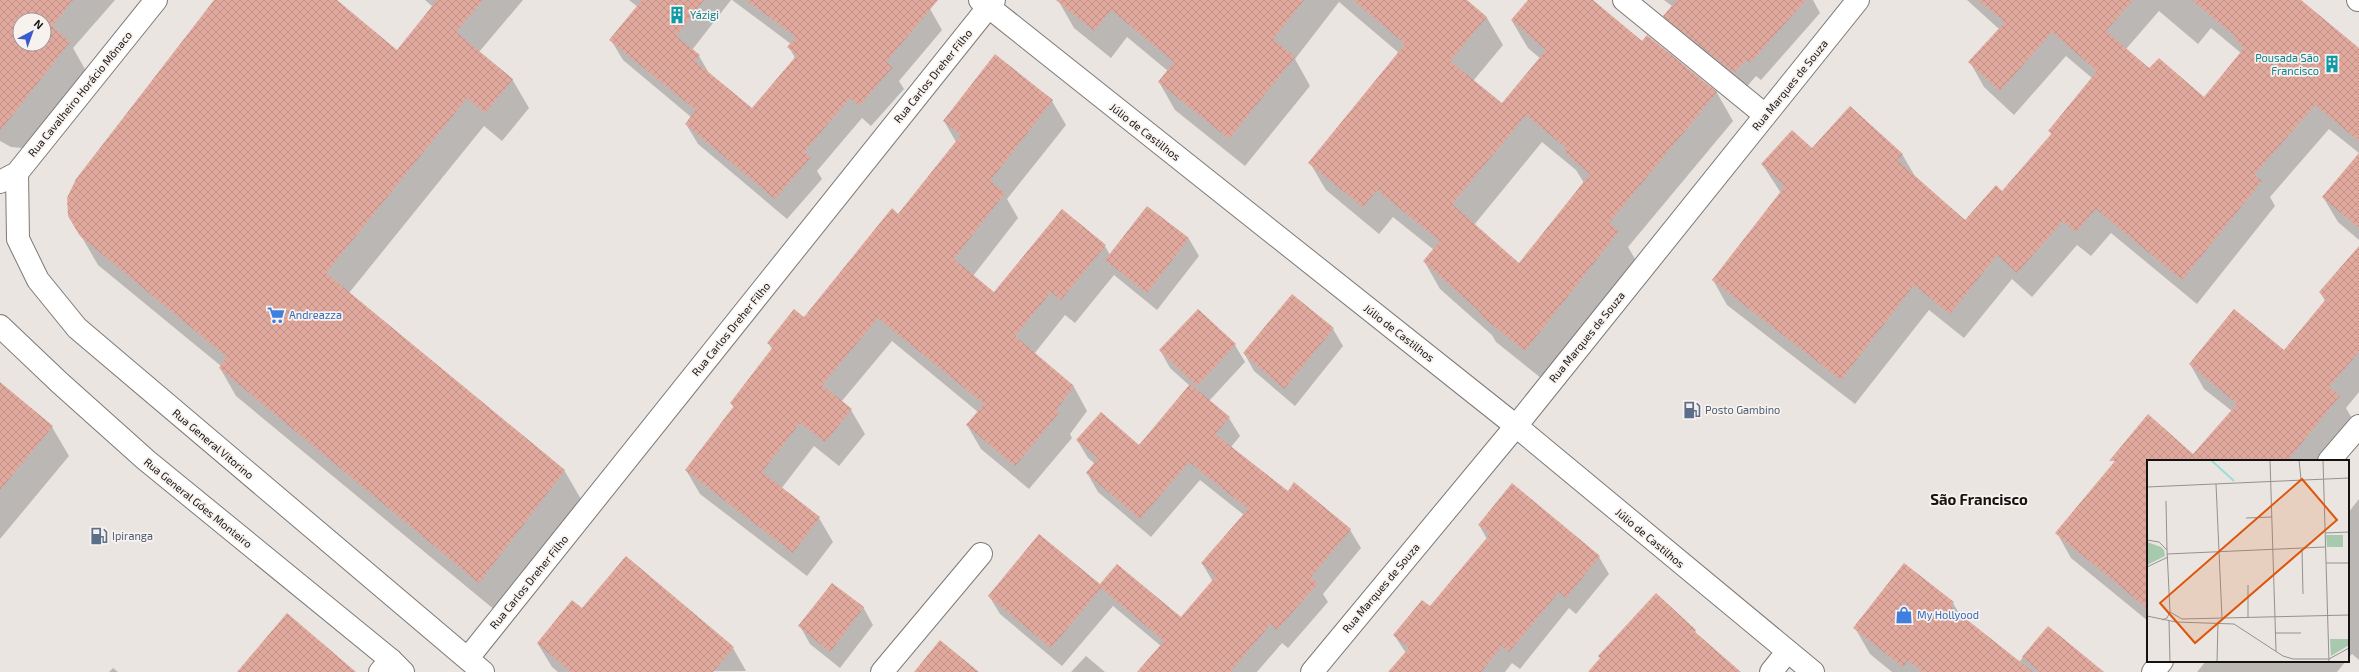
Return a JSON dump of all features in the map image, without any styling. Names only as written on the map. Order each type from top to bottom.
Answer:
[{"type":"street","name":"Rua Cavalheiro Horácio Mônaco","points":[[8,177],[156,0]]},
{"type":"street","points":[[1624,0],[1765,115]]},
{"type":"street","name":"Rua Marques de Souza","points":[[1312,672],[1516,426],[1858,0]]},
{"type":"street","name":"Júlio de Castilhos","points":[[987,2],[1516,426],[1813,672]]},
{"type":"street","name":"Rua Carlos Dreher Filho","points":[[475,665],[987,2]]},
{"type":"street","name":"Rua General Vitorino","points":[[8,177],[18,239],[38,280],[77,328],[475,665]]},
{"type":"street","name":"Rua General Góes Monteiro","points":[[0,326],[60,383],[146,460],[391,668]]},
{"type":"street","points":[[2330,460],[2359,426]]},
{"type":"street","points":[[882,672],[981,554]]},
{"type":"street","points":[[1771,672],[1787,652]]},
{"type":"street","points":[[2153,672],[2161,662]]},
{"type":"building","points":[[0,0],[73,0],[52,26],[70,42],[0,131]]},
{"type":"building","name":"Andreazza","points":[[214,0],[337,0],[397,50],[437,0],[483,0],[456,32],[513,79],[485,113],[467,98],[326,273],[565,470],[479,583],[219,368],[227,357],[80,236],[68,216],[67,198],[76,179]]},
{"type":"building","points":[[642,0],[704,0],[676,36],[700,55],[695,61],[752,108],[797,55],[787,47],[796,37],[746,0],[938,0],[886,62],[893,67],[859,106],[850,98],[804,152],[811,157],[775,199],[685,124],[696,110],[609,40]]},
{"type":"building","points":[[1056,0],[1304,0],[1273,39],[1295,57],[1229,139],[1158,82],[1174,62],[1111,10],[1094,31]]},
{"type":"building","points":[[1353,0],[1467,0],[1487,17],[1450,61],[1502,103],[1546,50],[1511,20],[1528,0],[1593,0],[1642,41],[1647,35],[1717,92],[1609,223],[1619,231],[1525,351],[1479,314],[1480,312],[1423,261],[1440,241],[1377,190],[1363,207],[1308,163],[1405,44]],"holes":[[[1526,115],[1567,149],[1565,153],[1590,174],[1519,263],[1452,204]]]},
{"type":"building","points":[[1677,0],[1806,0],[1750,63],[1746,60],[1734,73],[1663,16]]},
{"type":"building","points":[[1978,0],[2133,0],[2106,31],[2149,68],[2159,58],[2204,97],[2244,48],[2235,40],[2237,38],[2192,0],[2301,0],[2359,48],[2359,141],[2315,105],[2254,175],[2262,181],[2182,280],[2096,209],[2076,232],[2063,221],[2017,273],[1997,255],[1950,314],[1914,285],[1841,380],[1712,280],[1785,186],[1761,164],[1792,130],[1812,148],[1850,106],[1903,154],[1897,160],[1965,220],[1996,185],[2002,191],[2052,133],[2048,131],[2097,71],[2052,32],[2000,91],[1968,62],[2005,22]]},
{"type":"building","points":[[995,54],[1053,100],[990,181],[1005,193],[954,259],[994,292],[1062,209],[1106,245],[1061,300],[1051,292],[1015,336],[1074,386],[1056,410],[1059,413],[1015,466],[966,425],[984,404],[878,318],[822,385],[852,409],[825,442],[800,423],[762,472],[820,517],[793,553],[685,470],[734,406],[730,403],[773,347],[767,343],[794,309],[804,317],[892,208],[898,214],[961,135],[943,121]]},
{"type":"building","points":[[2359,153],[2359,228],[2322,197]]},
{"type":"building","points":[[1147,206],[1189,238],[1147,293],[1105,260]]},
{"type":"building","points":[[2359,246],[2359,352],[2329,387],[2340,396],[2288,460],[2147,460],[2147,608],[2055,533],[2115,461],[2109,461],[2148,414],[2193,454],[2237,404],[2189,364],[2234,309],[2284,350],[2326,299],[2319,292]]},
{"type":"building","points":[[1292,294],[1334,328],[1284,389],[1243,353]]},
{"type":"building","points":[[1198,309],[1236,344],[1197,386],[1159,350]]},
{"type":"building","points":[[0,382],[53,426],[0,490]]},
{"type":"building","points":[[1190,384],[1230,417],[1215,434],[1288,491],[1294,482],[1351,529],[1311,577],[1318,583],[1277,630],[1271,624],[1230,672],[1137,672],[1164,641],[1101,588],[1051,648],[988,596],[1039,534],[1100,584],[1117,564],[1181,617],[1216,576],[1201,563],[1248,509],[1189,462],[1140,519],[1086,473],[1098,458],[1076,440],[1101,412],[1139,445]]},
{"type":"building","points":[[1512,483],[1600,556],[1566,598],[1559,592],[1509,652],[1502,646],[1481,672],[1388,672],[1409,648],[1393,635],[1422,600],[1430,606],[1490,534],[1478,525]]},
{"type":"building","points":[[626,556],[734,647],[713,672],[571,672],[537,643],[572,600],[582,608]]},
{"type":"building","points":[[1904,563],[1954,602],[1951,607],[2033,672],[1923,672],[1908,660],[1903,667],[1853,628]]},
{"type":"building","points":[[832,583],[864,607],[830,652],[798,626]]},
{"type":"building","points":[[1656,593],[1696,630],[1695,632],[1741,672],[1588,672],[1600,658],[1598,656]]},
{"type":"building","points":[[287,613],[356,672],[237,672]]},
{"type":"building","points":[[2048,626],[2104,672],[2040,672],[2022,657]]},
{"type":"building","points":[[940,640],[979,672],[914,672]]},
{"type":"place","name":"Yázigi","points":[[677,15]]},
{"type":"place","name":"Pousada São Francisco","points":[[2332,64]]},
{"type":"place","name":"Andreazza","points":[[276,315]]},
{"type":"place","name":"Posto Gambino","points":[[1692,410]]},
{"type":"place","name":"Ipiranga","points":[[99,536]]},
{"type":"place","name":"My Hollyood","points":[[1904,615]]},
{"type":"district","name":"São Francisco","points":[[1979,500]]}]
